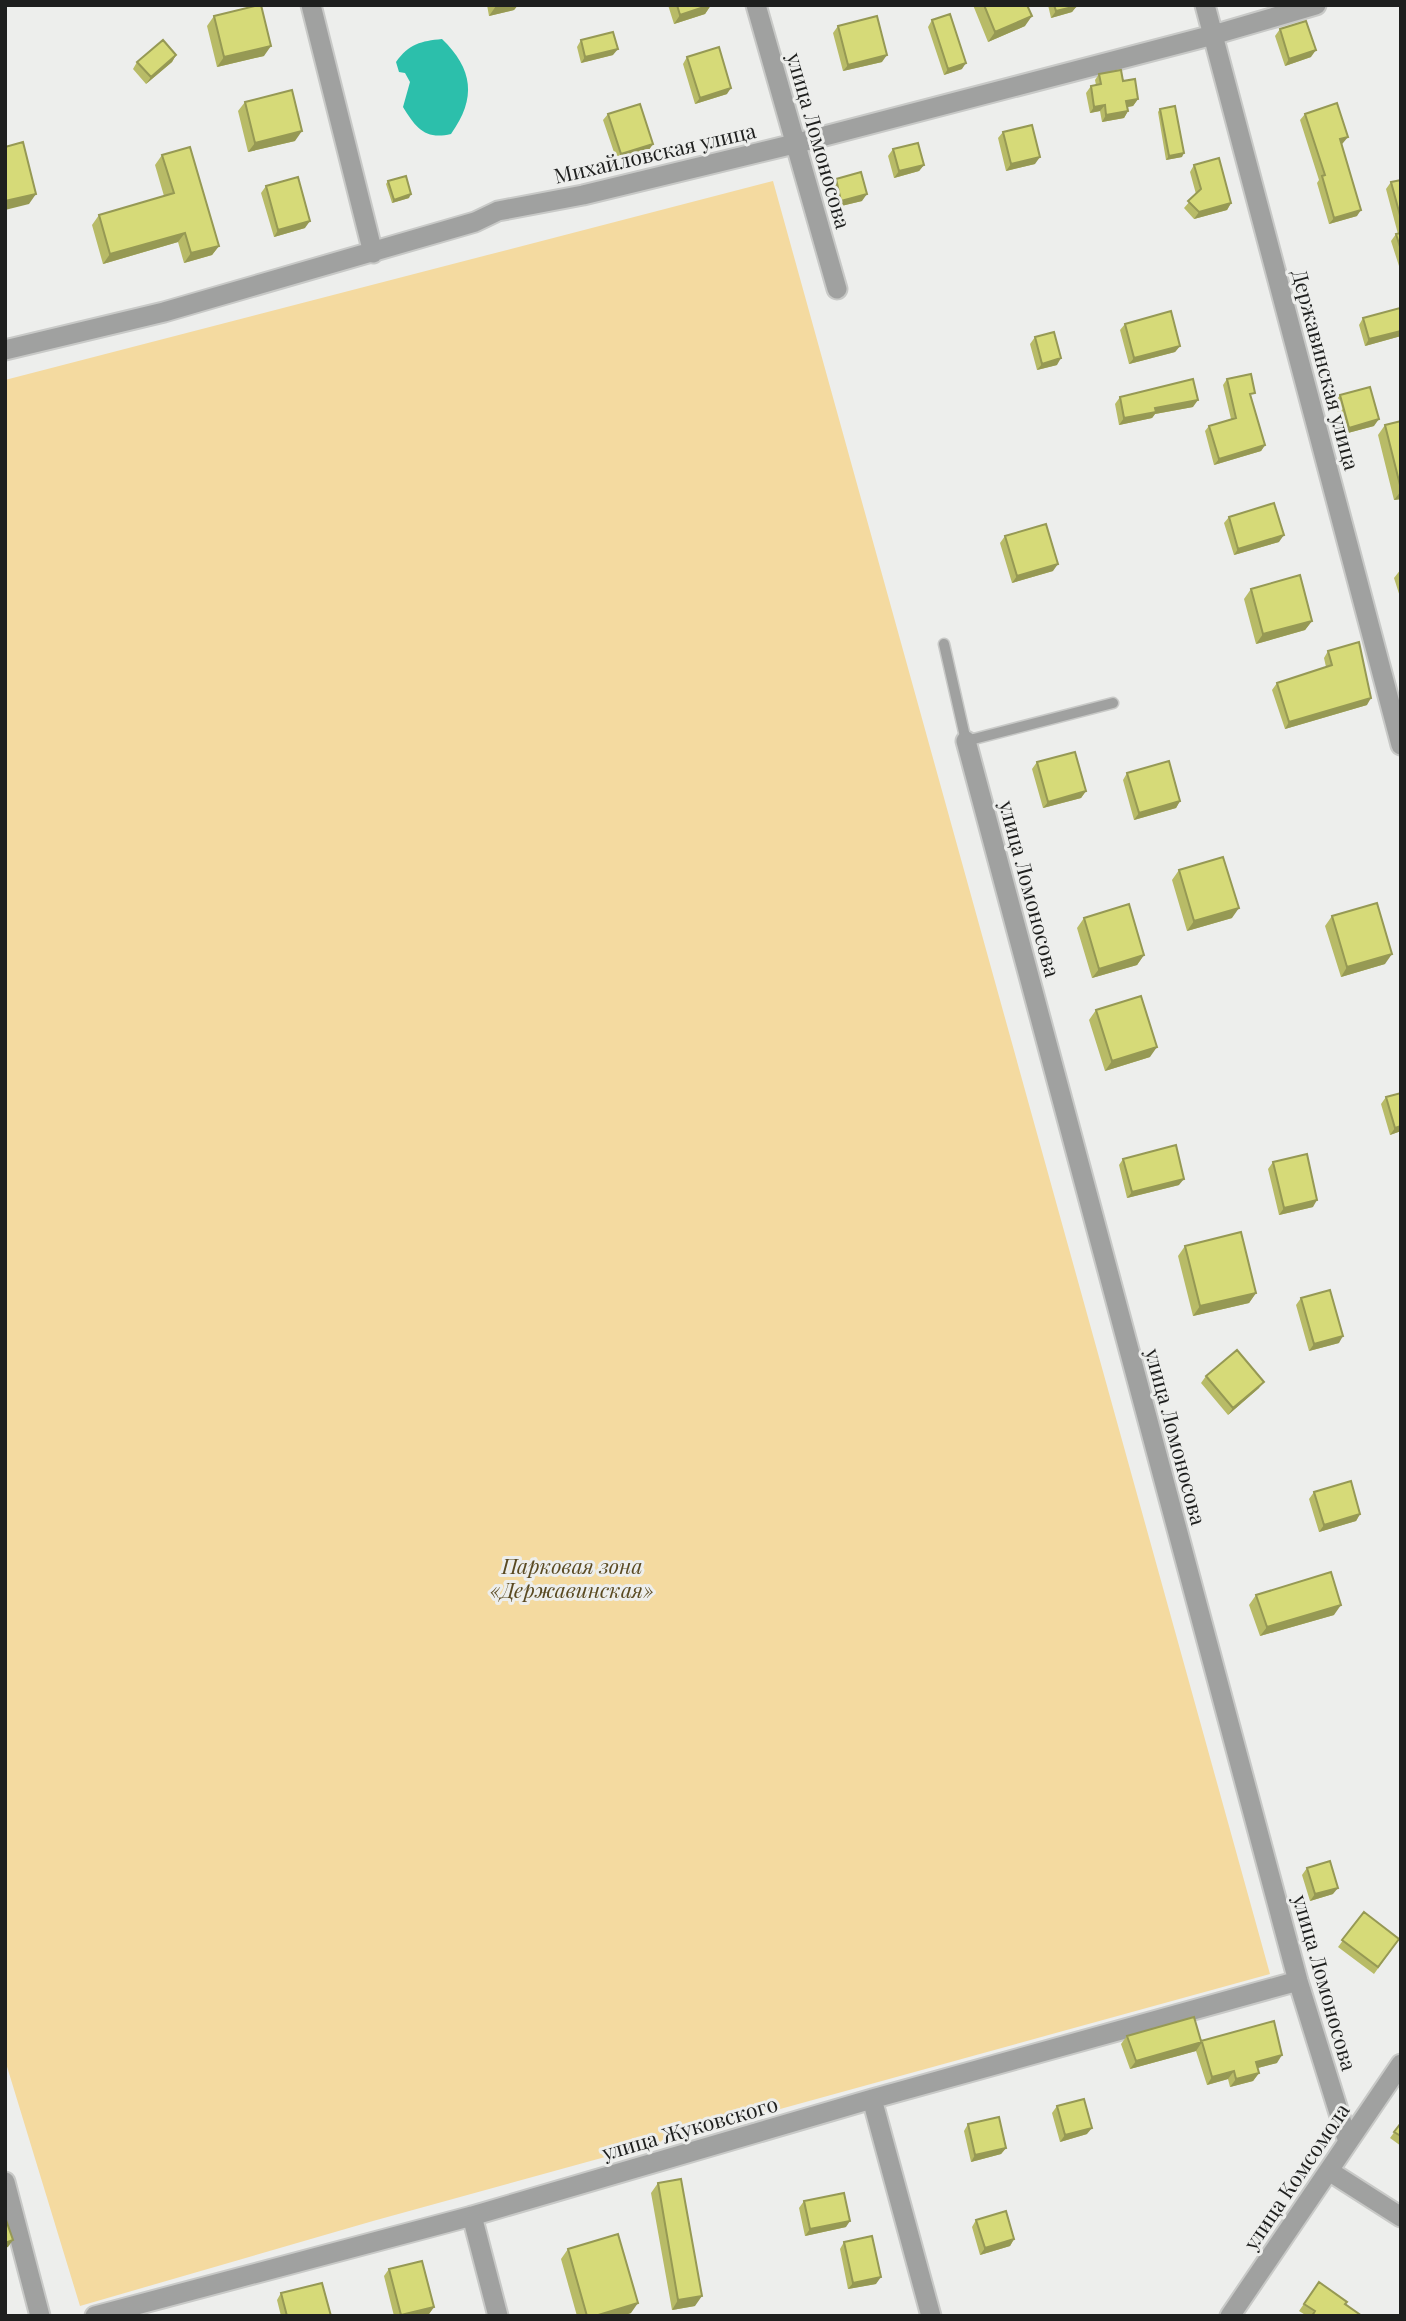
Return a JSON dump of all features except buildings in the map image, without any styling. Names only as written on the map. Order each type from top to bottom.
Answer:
[{"type":"street","points":[[311,5],[373,253]]},
{"type":"street","name":"улица Ломоносова","points":[[756,5],[837,289]]},
{"type":"street","name":"Державинская улица","points":[[1205,5],[1401,746]]},
{"type":"street","name":"Михайловская улица","points":[[5,350],[164,312],[373,253],[475,222],[498,211],[583,195],[794,144],[1213,35],[1316,5]]},
{"type":"street","name":"улица Ломоносова","points":[[966,741],[1298,1981],[1349,2142]]},
{"type":"street","name":"улица Жуковского","points":[[95,2316],[472,2217],[872,2099],[1298,1981]]},
{"type":"street","name":"улица Комсомола","points":[[1230,2316],[1401,2064]]},
{"type":"street","points":[[872,2099],[931,2316]]},
{"type":"street","points":[[1329,2171],[1401,2217]]},
{"type":"street","points":[[5,2182],[40,2316]]},
{"type":"street","points":[[472,2217],[498,2316]]},
{"type":"lane","points":[[944,644],[966,741],[1113,703]]},
{"type":"green space","name":"Парковая зона «Державинская»","points":[[773,181],[1270,1974],[373,2221],[80,2306],[5,2060],[5,380]]},
{"type":"shaded area","points":[[442,39],[460,61],[468,84],[468,96],[465,108],[451,134],[434,135],[422,131],[403,107],[410,82],[405,73],[399,72],[396,62],[416,44]]}]
